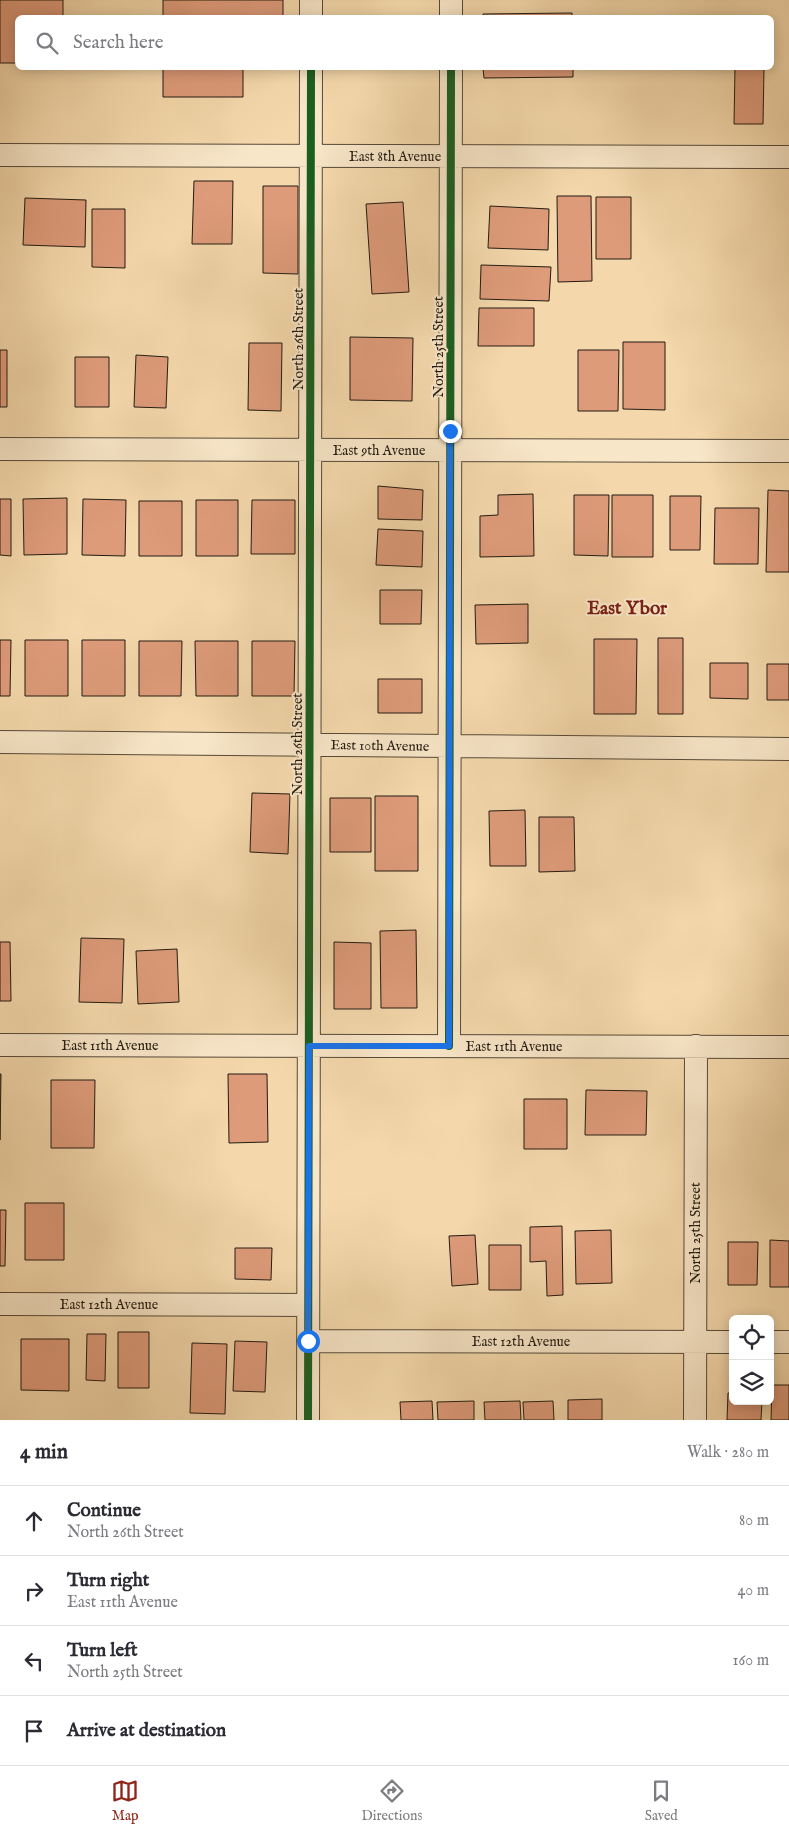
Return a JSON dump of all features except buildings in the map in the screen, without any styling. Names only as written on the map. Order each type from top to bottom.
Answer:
[{"type":"street","points":[[311,0],[311,15]]},
{"type":"street","points":[[451,0],[451,15]]},
{"type":"street","name":"North 26th Street","points":[[308,1420],[311,70]]},
{"type":"street","name":"North 25th Street","points":[[449,1046],[451,70]]},
{"type":"street","name":"East 8th Avenue","points":[[0,155],[789,157]]},
{"type":"street","name":"East 9th Avenue","points":[[0,449],[789,451]]},
{"type":"street","name":"East 10th Avenue","points":[[0,742],[789,749]]},
{"type":"street","name":"East 11th Avenue","points":[[0,1045],[789,1046]]},
{"type":"street","name":"North 25th Street","points":[[695,1420],[696,1046]]},
{"type":"street","name":"East 12th Avenue","points":[[0,1304],[308,1305]]},
{"type":"street","name":"East 12th Avenue","points":[[308,1341],[729,1342]]},
{"type":"street","points":[[774,1342],[789,1342]]},
{"type":"cycle path","points":[[308,1420],[311,70]]},
{"type":"cycle path","points":[[449,1046],[451,70]]},
{"type":"district","name":"East Ybor","points":[[627,607]]},
{"type":"route","points":[[308,1341],[309,1046],[449,1046],[450,431]]}]
